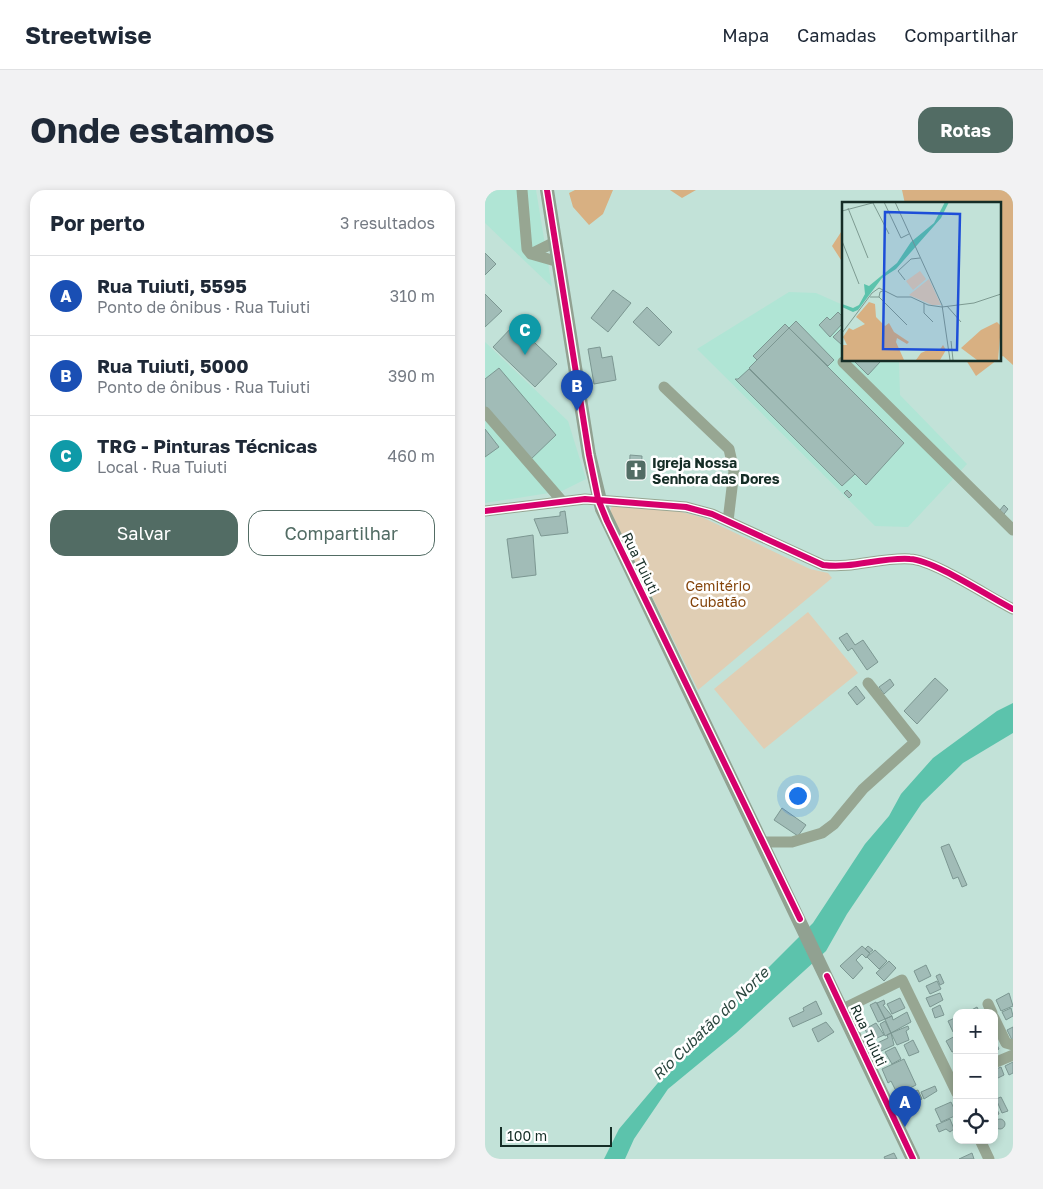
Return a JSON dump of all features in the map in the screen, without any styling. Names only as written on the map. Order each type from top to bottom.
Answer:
[{"type":"main road","name":"Rua Tuiuti","points":[[547,190],[589,455],[598,499],[611,530],[800,919],[913,1159]]},
{"type":"street","points":[[522,190],[527,249],[531,254],[559,262]]},
{"type":"street","points":[[531,254],[555,242]]},
{"type":"street","points":[[843,362],[1013,530]]},
{"type":"street","points":[[665,388],[729,449],[735,471],[729,521]]},
{"type":"street","points":[[485,412],[562,501]]},
{"type":"street","points":[[485,511],[562,501],[598,499],[686,507],[729,521],[823,565],[841,566],[902,559],[922,561],[1011,606]]},
{"type":"street","points":[[763,842],[792,842],[822,833],[834,824],[863,789],[915,742],[868,683]]},
{"type":"street","points":[[843,1010],[902,980],[953,1085]]},
{"type":"street","points":[[998,1026],[1006,1043],[1013,1045]]},
{"type":"street","points":[[998,1061],[1013,1054]]},
{"type":"street","points":[[982,1144],[989,1159]]},
{"type":"shaded area","points":[[485,190],[536,190],[552,287],[485,223]]},
{"type":"shaded area","points":[[575,190],[613,190],[603,214],[589,225],[573,207],[569,193]]},
{"type":"shaded area","points":[[670,190],[696,190],[682,198]]},
{"type":"shaded area","points":[[902,190],[1013,190],[1013,365],[1003,356],[1001,357],[1001,202],[905,202]]},
{"type":"shaded area","points":[[842,231],[842,261],[832,246]]},
{"type":"shaded area","points":[[789,292],[816,293],[842,305],[842,361],[899,361],[900,395],[967,464],[908,527],[875,526],[697,349]]},
{"type":"shaded area","points":[[485,342],[568,421],[586,479],[562,491],[485,503]]},
{"type":"shaded area","points":[[967,361],[996,361],[976,376]]},
{"type":"shaded area","points":[[1013,703],[1013,733],[963,763],[922,803],[847,914],[826,951],[736,1033],[668,1089],[634,1139],[625,1159],[604,1159],[619,1129],[684,1052],[813,923],[865,844],[889,816],[901,794],[933,758],[997,711]]},
{"type":"green space","name":"Cemitério Cubatão","points":[[612,506],[671,509],[704,518],[810,569],[828,573],[832,578],[698,690],[610,511]]},
{"type":"green space","points":[[808,612],[858,673],[764,749],[714,689]]},
{"type":"building","points":[[485,253],[496,264],[485,275]]},
{"type":"building","points":[[613,290],[631,303],[608,332],[591,318]]},
{"type":"building","points":[[485,294],[502,311],[485,327]]},
{"type":"building","points":[[647,307],[672,332],[659,346],[633,322]]},
{"type":"building","points":[[838,312],[842,316],[842,324],[830,337],[819,325],[827,317],[830,320]]},
{"type":"building","points":[[796,321],[834,360],[828,366],[789,328]]},
{"type":"building","points":[[515,324],[557,364],[535,387],[493,347]]},
{"type":"building","points":[[785,324],[789,328],[757,360],[753,356]]},
{"type":"building","points":[[789,328],[904,443],[866,485],[749,368]]},
{"type":"building","points":[[842,330],[842,345],[833,337]]},
{"type":"building","points":[[600,347],[602,358],[612,356],[616,380],[594,384],[588,349]]},
{"type":"building","points":[[854,361],[880,362],[868,375]]},
{"type":"building","points":[[499,368],[556,435],[529,461],[485,409],[485,379]]},
{"type":"building","points":[[749,369],[855,474],[842,486],[735,379],[738,379]]},
{"type":"building","points":[[485,429],[499,447],[485,457]]},
{"type":"building","name":"Igreja Nossa Senhora das Dores","points":[[630,455],[642,456],[641,478],[629,477]]},
{"type":"building","points":[[847,490],[852,495],[849,498],[844,493]]},
{"type":"building","points":[[1004,505],[1008,509],[1004,514],[1000,510]]},
{"type":"building","points":[[565,511],[568,533],[541,536],[534,519],[560,516],[560,512]]},
{"type":"building","points":[[533,535],[536,575],[512,578],[507,539]]},
{"type":"building","points":[[847,633],[855,645],[863,640],[878,662],[867,670],[852,648],[848,651],[839,638]]},
{"type":"building","points":[[935,678],[948,690],[917,724],[904,711]]},
{"type":"building","points":[[890,679],[894,685],[884,694],[879,687]]},
{"type":"building","points":[[856,686],[865,698],[857,705],[848,693]]},
{"type":"building","points":[[782,808],[806,825],[798,836],[774,820]]},
{"type":"building","points":[[949,844],[967,885],[962,887],[958,877],[953,879],[941,847]]},
{"type":"building","points":[[862,946],[870,953],[866,958],[862,954],[856,960],[863,968],[853,979],[840,966]]},
{"type":"building","points":[[868,946],[873,950],[869,953],[865,949]]},
{"type":"building","points":[[875,950],[887,961],[879,969],[867,957]]},
{"type":"building","points":[[889,961],[896,968],[884,981],[876,973]]},
{"type":"building","points":[[926,965],[931,976],[919,982],[914,971]]},
{"type":"building","points":[[940,974],[944,983],[940,985],[936,976]]},
{"type":"building","points":[[937,981],[941,989],[930,994],[926,986]]},
{"type":"building","points":[[940,993],[943,1000],[930,1007],[926,998]]},
{"type":"building","points":[[1009,993],[1013,1006],[1001,1011],[996,1000]]},
{"type":"building","points":[[900,998],[905,1008],[892,1014],[887,1004]]},
{"type":"building","points":[[884,1000],[885,1004],[883,1005],[892,1016],[885,1019],[877,1003]]},
{"type":"building","points":[[816,1001],[822,1014],[793,1027],[789,1018],[804,1011],[803,1008]]},
{"type":"building","points":[[876,1002],[885,1019],[878,1022],[870,1005]]},
{"type":"building","points":[[940,1005],[944,1015],[935,1018],[932,1009]]},
{"type":"building","points":[[1011,1008],[1013,1016],[1006,1020],[1002,1012]]},
{"type":"building","points":[[907,1012],[911,1022],[891,1033],[885,1019],[892,1016],[893,1020]]},
{"type":"building","points":[[953,1019],[953,1032],[948,1021]]},
{"type":"building","points":[[885,1021],[891,1033],[885,1036],[880,1024]]},
{"type":"building","points":[[826,1022],[834,1032],[818,1042],[812,1029]]},
{"type":"building","points":[[876,1023],[884,1035],[870,1041],[865,1029]]},
{"type":"building","points":[[908,1026],[909,1029],[906,1031],[909,1040],[897,1045],[891,1033]]},
{"type":"building","points":[[1013,1027],[1013,1042],[1007,1030]]},
{"type":"building","points":[[891,1033],[894,1045],[877,1053],[873,1045],[888,1038],[887,1035]]},
{"type":"building","points":[[953,1037],[953,1052],[952,1052],[946,1041]]},
{"type":"building","points":[[913,1040],[919,1052],[909,1056],[904,1045]]},
{"type":"building","points":[[895,1047],[901,1059],[892,1064],[885,1052]]},
{"type":"building","points":[[904,1059],[916,1085],[902,1092],[901,1090],[896,1091],[891,1081],[888,1083],[882,1069]]},
{"type":"building","points":[[1013,1062],[1013,1073],[1009,1075],[1005,1066]]},
{"type":"building","points":[[1001,1067],[1004,1075],[998,1078],[998,1068]]},
{"type":"building","points":[[935,1086],[937,1091],[924,1099],[921,1092]]},
{"type":"building","points":[[909,1090],[910,1093],[918,1090],[922,1099],[903,1108],[897,1095]]},
{"type":"building","points":[[1001,1097],[1008,1111],[1002,1113],[998,1098]]},
{"type":"building","points":[[951,1102],[953,1117],[941,1122],[935,1109]]},
{"type":"building","points":[[950,1119],[953,1130],[950,1132],[946,1129],[939,1132],[936,1125]]},
{"type":"building","points":[[1000,1119],[1005,1124],[1000,1129],[998,1128],[998,1120]]},
{"type":"building","points":[[894,1153],[897,1159],[885,1159],[884,1157]]},
{"type":"building","points":[[972,1153],[974,1159],[959,1159]]},
{"type":"cycle path","points":[[547,190],[589,455],[598,499],[800,919]]},
{"type":"cycle path","points":[[485,511],[585,499],[686,507],[712,514],[823,565],[834,566],[899,559],[920,561],[947,572],[1013,609]]},
{"type":"cycle path","points":[[827,976],[913,1159]]},
{"type":"place","name":"TRG - Pinturas Técnicas","points":[[525,355]]},
{"type":"place","name":"Rua Tuiuti, 5000","points":[[577,411]]},
{"type":"place","name":"Igreja Nossa Senhora das Dores","points":[[636,470]]},
{"type":"place","name":"Rua Tuiuti, 5595","points":[[905,1127]]},
{"type":"water label","name":"Rio Cubatão do Norte","points":[[710,1023]]}]
